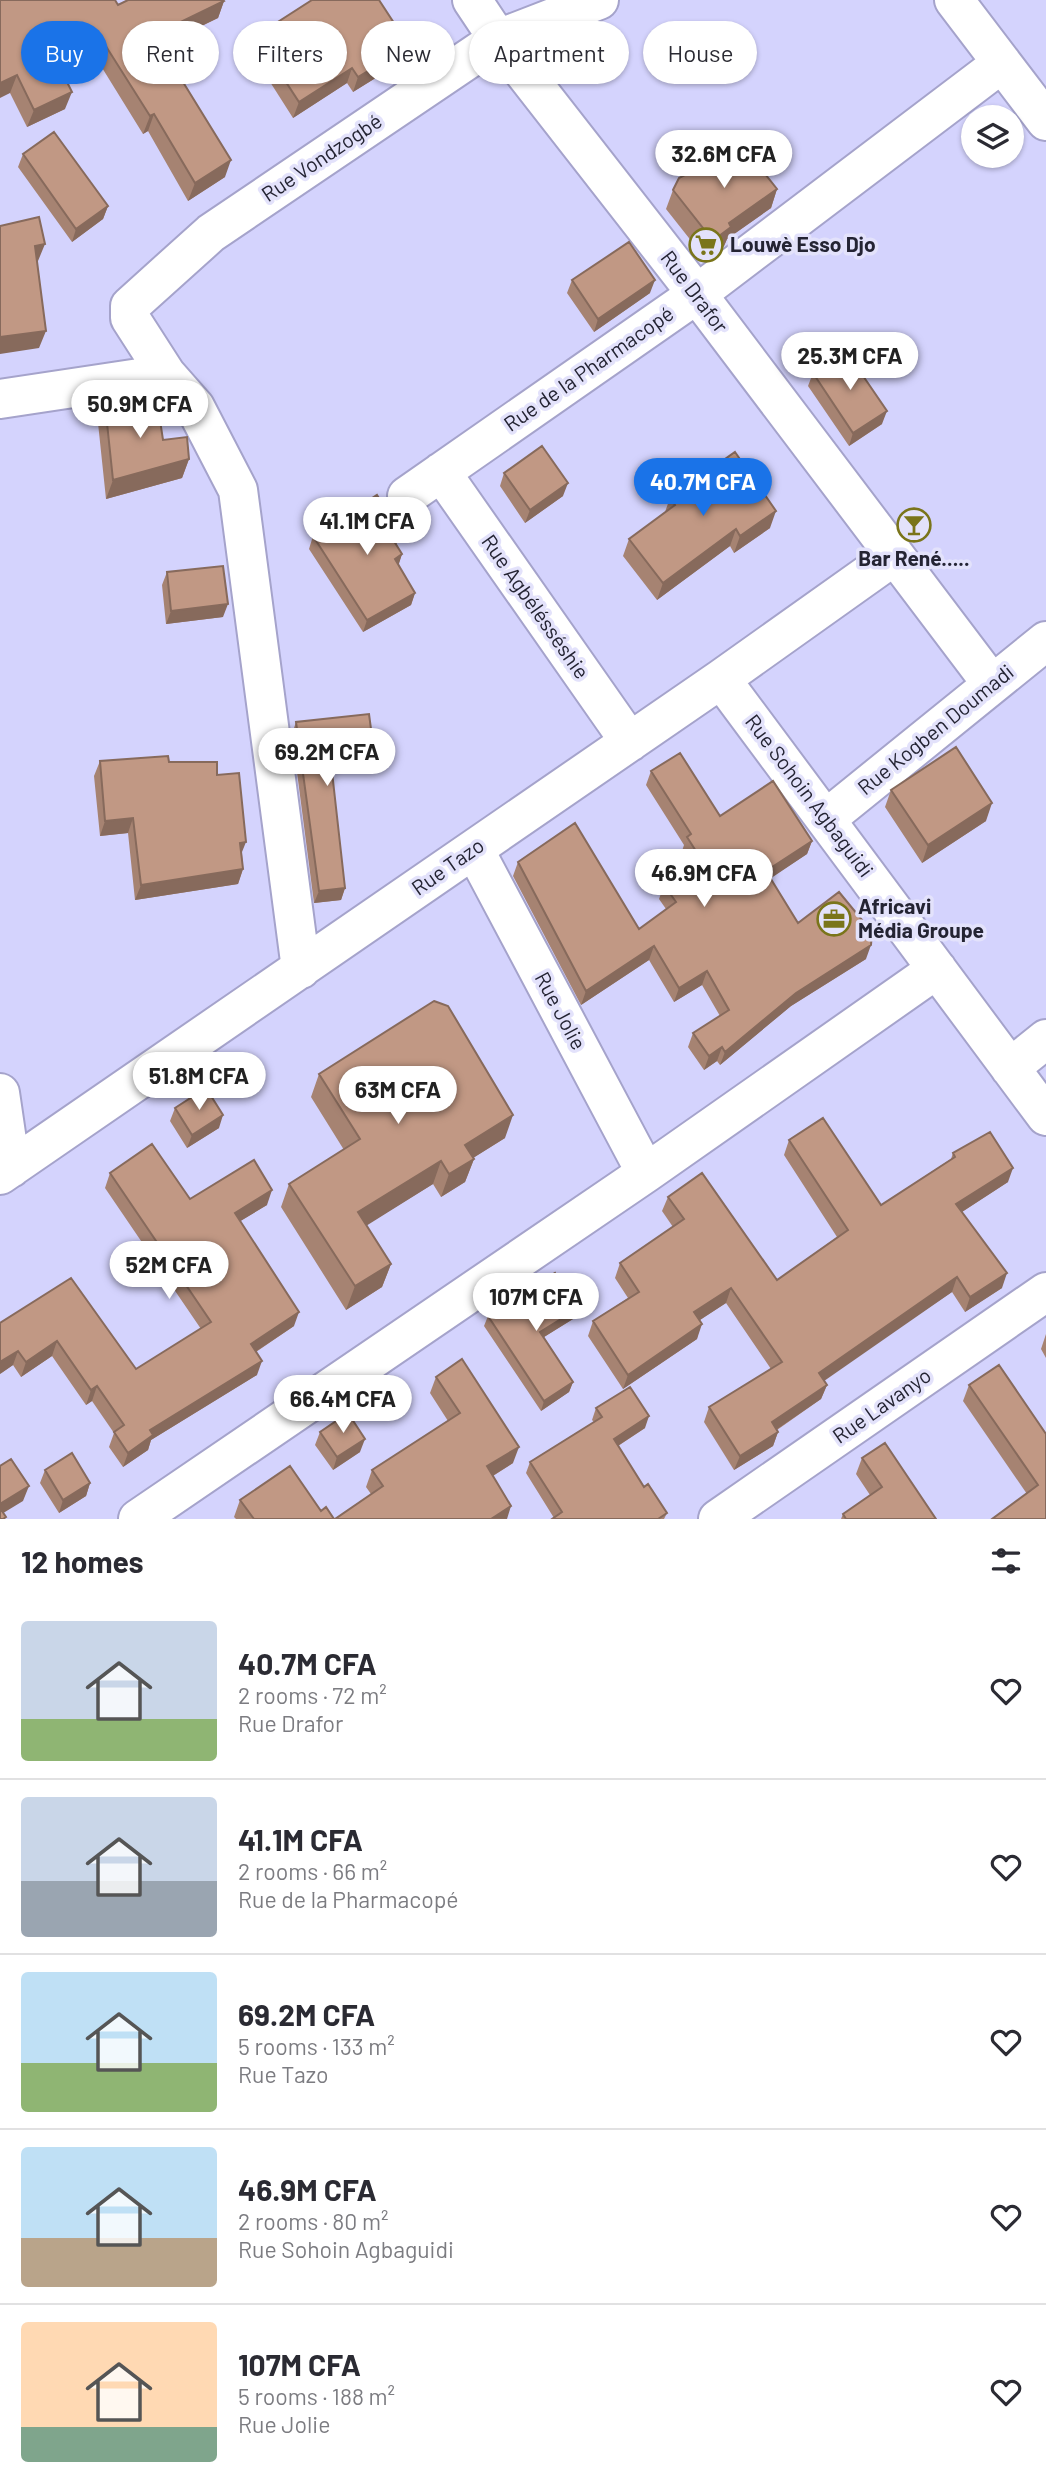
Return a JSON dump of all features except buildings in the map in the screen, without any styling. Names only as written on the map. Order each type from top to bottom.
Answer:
[{"type":"street","name":"Rue Drafor","points":[[472,0],[486,21]]},
{"type":"street","name":"Rue Vondzogbé","points":[[545,21],[599,0]]},
{"type":"street","points":[[954,0],[1046,121]]},
{"type":"street","name":"Rue Vondzogbé","points":[[301,969],[238,490],[195,407],[166,374],[130,318],[130,306],[211,233],[469,59]]},
{"type":"street","name":"Rue de la Pharmacopé","points":[[407,496],[696,294],[1002,63]]},
{"type":"street","name":"Rue Drafor","points":[[533,84],[992,684]]},
{"type":"street","points":[[0,399],[166,374]]},
{"type":"street","name":"Rue Agbélésséshie","points":[[441,472],[630,742]]},
{"type":"street","name":"Rue Tazo","points":[[5,1172],[722,679],[894,556]]},
{"type":"street","name":"Rue Kogben Doumadi","points":[[826,820],[1046,641]]},
{"type":"street","name":"Rue Sohoin Agbaguidi","points":[[722,679],[1046,1116]]},
{"type":"street","name":"Rue Jolie","points":[[474,849],[646,1173]]},
{"type":"street","points":[[138,1519],[646,1173],[937,970]]},
{"type":"street","points":[[1010,1068],[1046,1039]]},
{"type":"street","points":[[0,1093],[5,1172]]},
{"type":"street","name":"Rue Lavanyo","points":[[718,1519],[1046,1292]]},
{"type":"place","name":"Louwè Esso Djo","points":[[706,245]]},
{"type":"place","name":"Bar René.....","points":[[914,525]]},
{"type":"place","name":"Africavi Média Groupe","points":[[834,919]]}]
